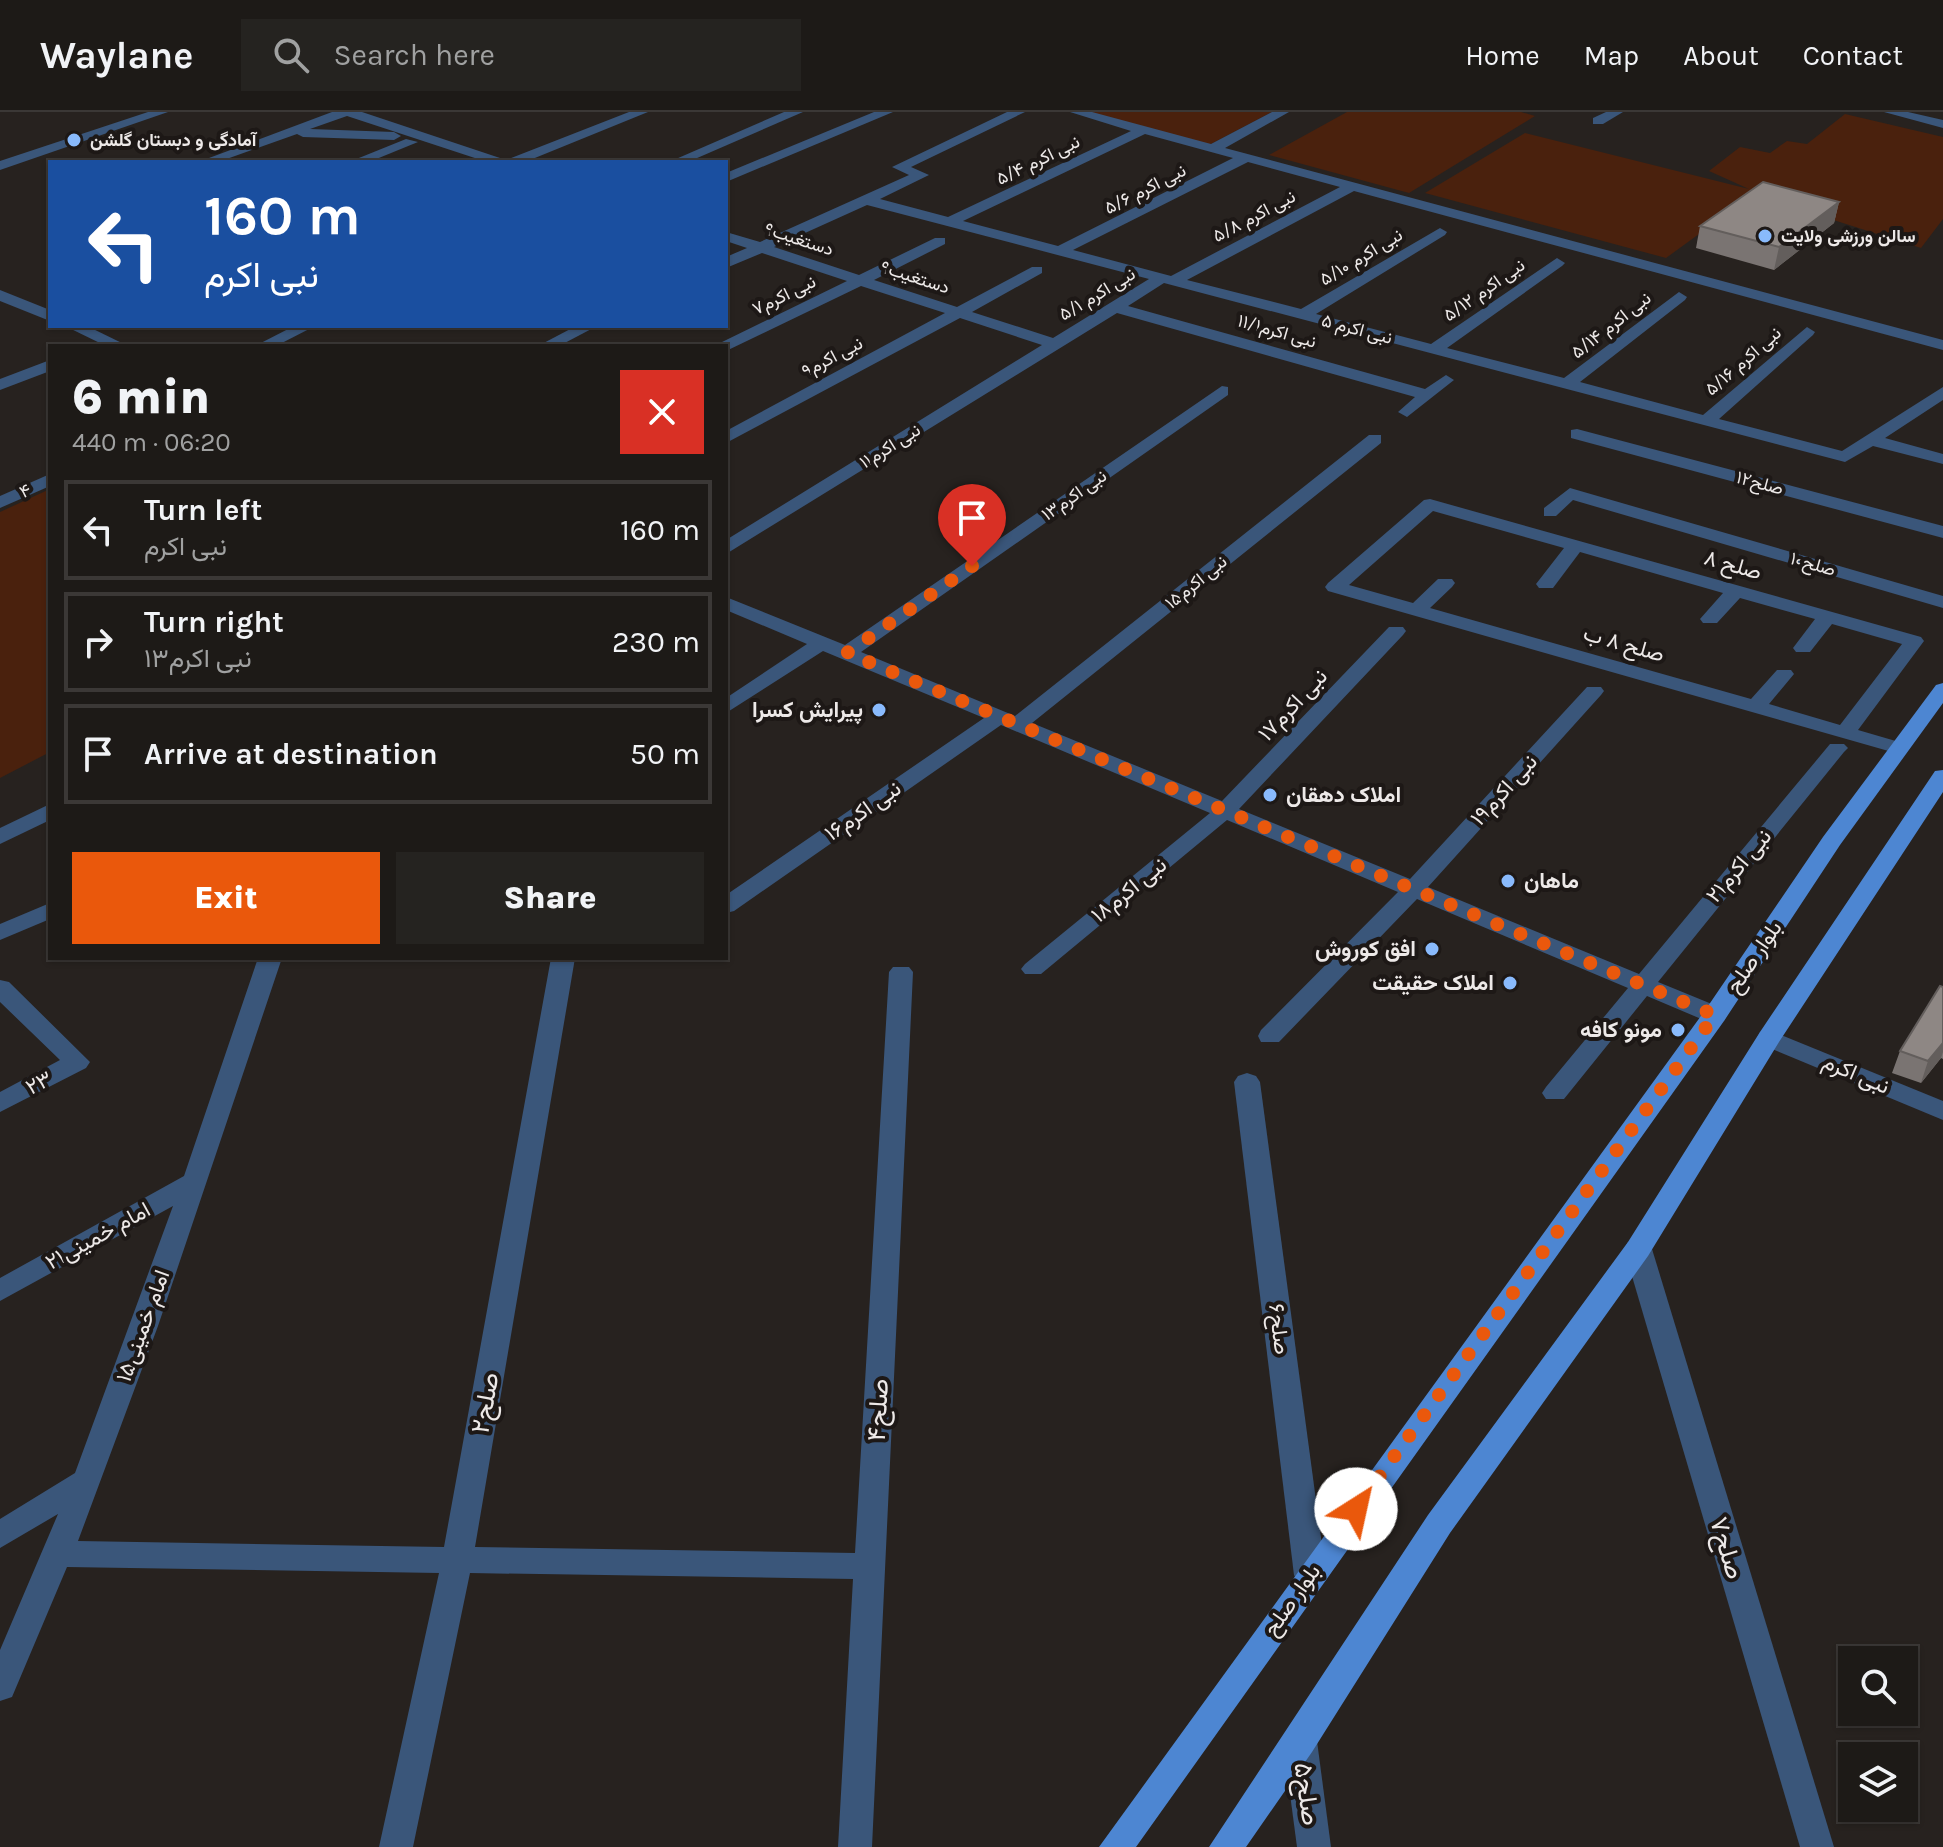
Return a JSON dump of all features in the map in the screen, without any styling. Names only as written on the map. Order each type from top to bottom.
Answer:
[{"type":"main road","name":"بلوار صلح","points":[[1116,1847],[1715,1015],[1943,689]]},
{"type":"main road","points":[[1226,1847],[1300,1741],[1439,1524],[1638,1249],[1769,1038],[1943,776]]},
{"type":"street","points":[[0,166],[161,112]]},
{"type":"street","points":[[216,158],[347,112],[495,160]]},
{"type":"street","points":[[289,132],[380,112]]},
{"type":"street","points":[[681,160],[796,112]]},
{"type":"street","points":[[728,177],[886,112]]},
{"type":"street","points":[[728,262],[922,175],[899,167],[1018,112]]},
{"type":"street","points":[[1077,112],[1943,345]]},
{"type":"street","points":[[1212,149],[1282,112]]},
{"type":"street","points":[[1598,121],[1616,112]]},
{"type":"street","points":[[1891,112],[1943,124]]},
{"type":"street","points":[[517,160],[638,114]]},
{"type":"street","name":"نبی اکرم ۵/۴","points":[[950,222],[1143,130]]},
{"type":"street","points":[[289,132],[424,137]]},
{"type":"street","points":[[361,160],[424,137]]},
{"type":"street","name":"نبی اکرم ۵/۶","points":[[1060,251],[1245,158]]},
{"type":"street","name":"نبی اکرم ۵/۸","points":[[1167,279],[1353,186]]},
{"type":"street","name":"نبی اکرم ۵","points":[[865,200],[1845,457],[1943,392]]},
{"type":"street","name":"نبی اکرم ۵/۱۰","points":[[1303,315],[1440,232]]},
{"type":"street","name":"دستغیب۹","points":[[728,237],[860,280]]},
{"type":"street","name":"نبی اکرم۷","points":[[728,345],[940,241]]},
{"type":"street","name":"نبی اکرم ۵/۱۲","points":[[1434,349],[1557,263]]},
{"type":"street","name":"نبی اکرم۹","points":[[728,437],[1037,270]]},
{"type":"street","name":"نبی اکرم ۵/۱","points":[[1054,344],[1167,279]]},
{"type":"street","name":"۹دستغیب","points":[[860,280],[958,312]]},
{"type":"street","points":[[21,304],[48,293]]},
{"type":"street","points":[[0,295],[48,315]]},
{"type":"street","name":"نبی اکرم ۵/۱۴","points":[[1567,384],[1679,297]]},
{"type":"street","name":"نبی اکرم۱۱/۱","points":[[1114,307],[1428,395]]},
{"type":"street","points":[[958,312],[1054,344]]},
{"type":"street","points":[[77,328],[108,344]]},
{"type":"street","points":[[267,344],[303,328]]},
{"type":"street","points":[[550,344],[585,328]]},
{"type":"street","name":"نبی اکرم ۵/۱۶","points":[[1706,421],[1807,332]]},
{"type":"street","name":"نبی اکرم۱۱","points":[[728,547],[1054,344]]},
{"type":"street","points":[[0,385],[48,366]]},
{"type":"street","points":[[1407,412],[1446,380]]},
{"type":"street","name":"نبی اکرم۱۳","points":[[847,653],[1222,391]]},
{"type":"street","name":"صلح۱۲","points":[[1577,434],[1943,532]]},
{"type":"street","name":"نبی اکرم۱۵","points":[[1008,721],[1375,439]]},
{"type":"street","points":[[1871,440],[1943,459]]},
{"type":"street","name":"۴","points":[[0,503],[48,480]]},
{"type":"street","name":"صلح۱۰","points":[[1550,512],[1570,493],[1943,602]]},
{"type":"street","name":"۸ صلح","points":[[1335,587],[1430,504],[1914,641],[1841,740]]},
{"type":"street","points":[[1546,584],[1576,545]]},
{"type":"street","points":[[1417,610],[1445,583]]},
{"type":"street","name":"صلح ۸ ب","points":[[1335,587],[1756,706],[1841,740],[1899,748]]},
{"type":"street","points":[[1710,619],[1735,591]]},
{"type":"street","points":[[728,604],[1715,1015]]},
{"type":"street","points":[[1803,648],[1827,617]]},
{"type":"street","name":"نبی اکرم۱۷","points":[[1225,811],[1396,631]]},
{"type":"street","points":[[728,706],[821,643]]},
{"type":"street","points":[[1756,706],[1784,674]]},
{"type":"street","name":"نبی اکرم۱۹","points":[[1270,1036],[1414,889],[1594,691]]},
{"type":"street","name":"نبی اکرم۱۶","points":[[728,905],[1008,721]]},
{"type":"street","name":"نبی اکرم۲۱","points":[[1555,1093],[1841,740]]},
{"type":"street","name":"نبی اکرم۱۸","points":[[1033,969],[1225,811]]},
{"type":"street","points":[[0,837],[48,812]]},
{"type":"street","points":[[0,933],[48,911]]},
{"type":"street","name":"۱۵امام خمینی","points":[[0,1687],[60,1554],[196,1181],[269,960]]},
{"type":"street","name":"صلح۲","points":[[396,1847],[457,1560],[563,960]]},
{"type":"street","name":"صلح۴","points":[[855,1847],[901,972]]},
{"type":"street","name":"۲۳","points":[[0,988],[77,1062],[0,1103]]},
{"type":"street","name":"نبی اکرم","points":[[1769,1038],[1943,1111]]},
{"type":"street","name":"صلح۶","points":[[1247,1082],[1310,1575]]},
{"type":"street","name":"امام خمینی۲۱","points":[[0,1291],[196,1181]]},
{"type":"street","name":"صلح۷","points":[[1638,1249],[1817,1847]]},
{"type":"street","points":[[0,1535],[87,1480]]},
{"type":"street","points":[[60,1554],[870,1566]]},
{"type":"street","name":"صلح۵","points":[[1300,1741],[1314,1847]]},
{"type":"shaded area","points":[[1088,112],[1272,112],[1209,145]]},
{"type":"shaded area","points":[[1347,112],[1521,112],[1535,116],[1409,193],[1269,155]]},
{"type":"shaded area","points":[[1845,114],[1943,137],[1943,219],[1921,248],[1796,208],[1757,192],[1666,258],[1425,193],[1525,133],[1749,189],[1709,171],[1740,147],[1770,153],[1787,141],[1807,144]]},
{"type":"shaded area","points":[[48,490],[48,753],[0,778],[0,512]]},
{"type":"building","points":[[1763,182],[1839,202],[1779,247],[1700,226]]},
{"type":"building","points":[[1940,986],[1943,987],[1943,1043],[1928,1061],[1900,1051]]},
{"type":"place","name":"آمادگی و دبستان گلشن","points":[[74,140]]},
{"type":"place","name":"سالن ورزشی ولایت","points":[[1765,236]]},
{"type":"place","name":"پیرایش کسرا","points":[[879,710]]},
{"type":"place","name":"املاک دهقان","points":[[1270,795]]},
{"type":"place","name":"ماهان","points":[[1508,881]]},
{"type":"place","name":"افق کوروش","points":[[1432,949]]},
{"type":"place","name":"املاک حقیقت","points":[[1510,983]]},
{"type":"place","name":"مونو کافه","points":[[1678,1030]]},
{"type":"route","points":[[972,566],[847,653],[1715,1015],[1356,1509]]}]
